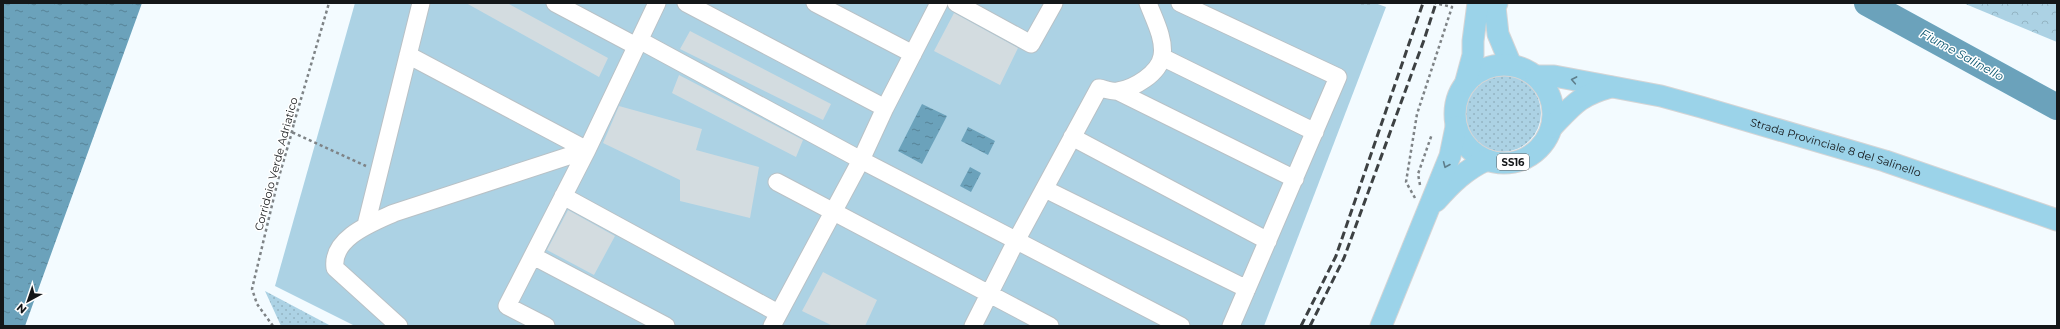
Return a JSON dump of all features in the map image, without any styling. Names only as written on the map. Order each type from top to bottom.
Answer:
[{"type":"main road","name":"SS16","points":[[1466,81],[1479,71],[1494,65],[1511,65],[1524,69],[1536,76],[1545,87],[1551,99],[1553,113],[1552,127],[1545,141],[1538,149],[1521,161],[1505,164],[1487,160],[1474,154],[1463,142],[1456,127],[1454,111],[1458,95],[1466,81],[1473,55],[1473,42],[1478,3]]},
{"type":"main road","points":[[1497,3],[1495,7],[1498,34],[1511,65]]},
{"type":"main road","name":"Strada Provinciale 8 del Salinello","points":[[1536,76],[1554,76],[1661,96],[1701,106],[1878,159],[2057,220]]},
{"type":"main road","name":"Strada Provinciale 8 del Salinello","points":[[1552,127],[1578,100],[1592,93],[1612,87]]},
{"type":"main road","name":"SS16","points":[[1381,326],[1450,156],[1456,127]]},
{"type":"main road","name":"SS16","points":[[1425,216],[1448,186],[1467,171],[1487,160]]},
{"type":"lane","points":[[366,225],[421,3]]},
{"type":"lane","points":[[555,3],[638,43],[1181,326]]},
{"type":"lane","points":[[546,326],[507,306],[587,150],[657,3]]},
{"type":"lane","points":[[686,3],[885,108]]},
{"type":"lane","points":[[814,3],[913,54]]},
{"type":"lane","points":[[563,196],[775,320],[861,160],[885,108],[939,3]]},
{"type":"lane","points":[[956,3],[1032,44],[1054,3]]},
{"type":"lane","points":[[1117,91],[1146,78],[1157,67],[1162,57],[1160,36],[1148,3]]},
{"type":"lane","points":[[1180,3],[1338,78],[1231,326]]},
{"type":"lane","points":[[408,55],[587,150]]},
{"type":"lane","points":[[1162,57],[1314,132]]},
{"type":"lane","points":[[973,326],[1044,188],[1099,88],[1117,91],[1295,179]]},
{"type":"lane","points":[[1072,138],[1268,241]]},
{"type":"lane","points":[[399,326],[335,268],[334,260],[338,251],[350,236],[366,225],[394,213],[587,150]]},
{"type":"lane","points":[[777,182],[1050,326]]},
{"type":"lane","points":[[1044,188],[1247,289]]},
{"type":"lane","points":[[532,256],[666,326]]},
{"type":"path","name":"Corridoio Verde Adriatico","points":[[273,326],[257,304],[252,289],[278,180],[329,3]]},
{"type":"path","points":[[1362,3],[1370,3]]},
{"type":"path","points":[[1425,216],[1406,182],[1417,114],[1452,7],[1435,3]]},
{"type":"path","points":[[287,130],[378,172]]},
{"type":"green space","points":[[355,3],[1375,3],[1386,7],[1264,326],[355,326],[275,286]]},
{"type":"green space","points":[[1963,3],[2057,3],[2057,42]]},
{"type":"green space","points":[[1502,74],[1517,77],[1524,81],[1534,91],[1538,98],[1541,113],[1538,128],[1534,135],[1524,145],[1517,149],[1502,152],[1487,149],[1480,145],[1470,135],[1466,128],[1463,113],[1466,98],[1470,91],[1480,81],[1487,77]]},
{"type":"green space","points":[[265,291],[331,326],[281,326]]},
{"type":"water","points":[[3,3],[142,3],[25,326],[3,326]]},
{"type":"water","points":[[922,104],[947,116],[922,164],[898,151]]},
{"type":"water","points":[[968,127],[995,141],[988,155],[961,141]]},
{"type":"water","points":[[970,167],[981,173],[971,192],[960,186]]},
{"type":"building","points":[[466,3],[507,3],[608,58],[599,77]]},
{"type":"building","points":[[954,13],[1018,48],[1000,85],[934,51]]},
{"type":"building","points":[[690,31],[831,104],[823,120],[680,49]]},
{"type":"building","points":[[679,75],[803,140],[796,157],[672,93]]},
{"type":"building","points":[[619,106],[702,129],[696,150],[759,167],[750,218],[680,201],[680,180],[603,143]]},
{"type":"building","points":[[568,210],[615,236],[594,275],[547,250]]},
{"type":"building","points":[[823,272],[877,300],[865,326],[833,326],[802,311]]},
{"type":"waterway","name":"Fiume Salinello","points":[[1867,3],[2057,107]]},
{"type":"railway","points":[[1301,326],[1336,256],[1423,3]]},
{"type":"railway","points":[[1310,326],[1344,258],[1424,40],[1436,3]]}]
